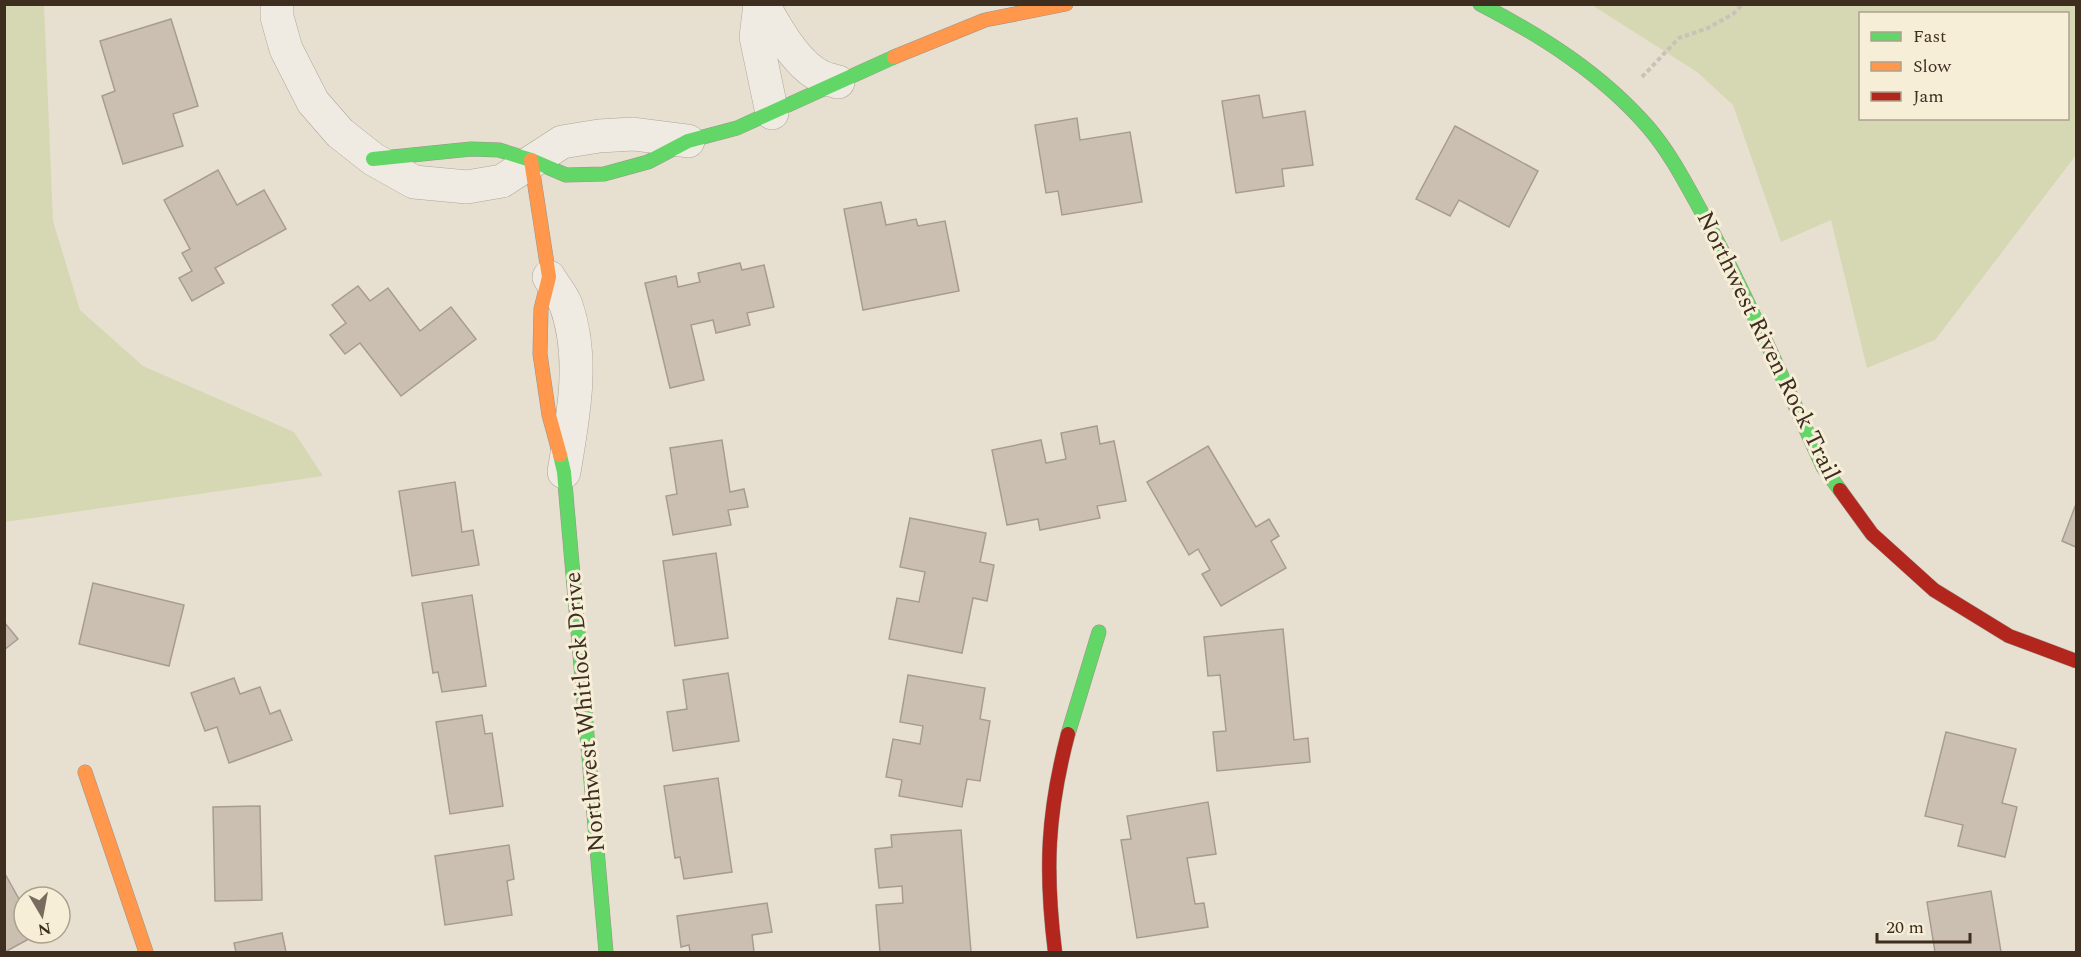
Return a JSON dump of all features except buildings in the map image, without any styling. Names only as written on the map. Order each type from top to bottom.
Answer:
[{"type":"street","points":[[277,4],[277,17],[286,49],[314,102],[340,133],[373,159],[414,182],[467,187],[502,181],[531,160],[562,142],[599,136],[633,134],[687,141],[737,128],[924,43],[985,20],[1066,4]]},
{"type":"street","points":[[761,4],[799,58],[818,75],[838,82]]},
{"type":"street","points":[[761,4],[756,37],[772,113]]},
{"type":"street","name":"Northwest Riven Rock Trail","points":[[1480,4],[1527,28],[1575,60],[1619,97],[1649,128],[1678,169],[1726,257],[1823,467],[1872,534],[1934,590],[2009,636],[2076,661]]},
{"type":"street","name":"Northwest Whitlock Drive","points":[[531,160],[549,277],[565,303],[571,324],[575,364],[577,387],[564,472],[606,952]]},
{"type":"street","points":[[1055,952],[1049,906],[1049,833],[1060,765],[1098,632]]},
{"type":"street","points":[[85,772],[146,952]]},
{"type":"path","points":[[1619,97],[1679,39],[1708,28],[1733,14],[1743,4]]},
{"type":"green space","points":[[4,5],[44,5],[53,221],[80,310],[143,366],[294,432],[323,476],[5,522]]},
{"type":"green space","points":[[1592,5],[2076,5],[2076,155],[1935,340],[1867,368],[1831,220],[1781,242],[1733,105],[1697,72]]},
{"type":"traffic: fast","points":[[1480,4],[1526,29],[1591,73],[1630,108],[1657,138],[1679,172],[1722,250],[1823,467],[1840,490]]},
{"type":"traffic: fast","points":[[373,159],[471,149],[499,150],[531,160],[566,175],[604,174],[648,162],[688,141],[737,128],[894,57]]},
{"type":"traffic: fast","points":[[560,455],[564,472],[606,952]]},
{"type":"traffic: fast","points":[[1068,734],[1099,632]]},
{"type":"traffic: slow","points":[[894,57],[985,20],[1066,4]]},
{"type":"traffic: slow","points":[[531,160],[549,277],[541,309],[540,354],[549,415],[560,455]]},
{"type":"traffic: slow","points":[[85,772],[146,952]]},
{"type":"traffic: jam","points":[[1840,490],[1872,534],[1934,590],[2009,636],[2076,661]]},
{"type":"traffic: jam","points":[[1055,952],[1050,895],[1050,843],[1056,790],[1068,734]]}]
